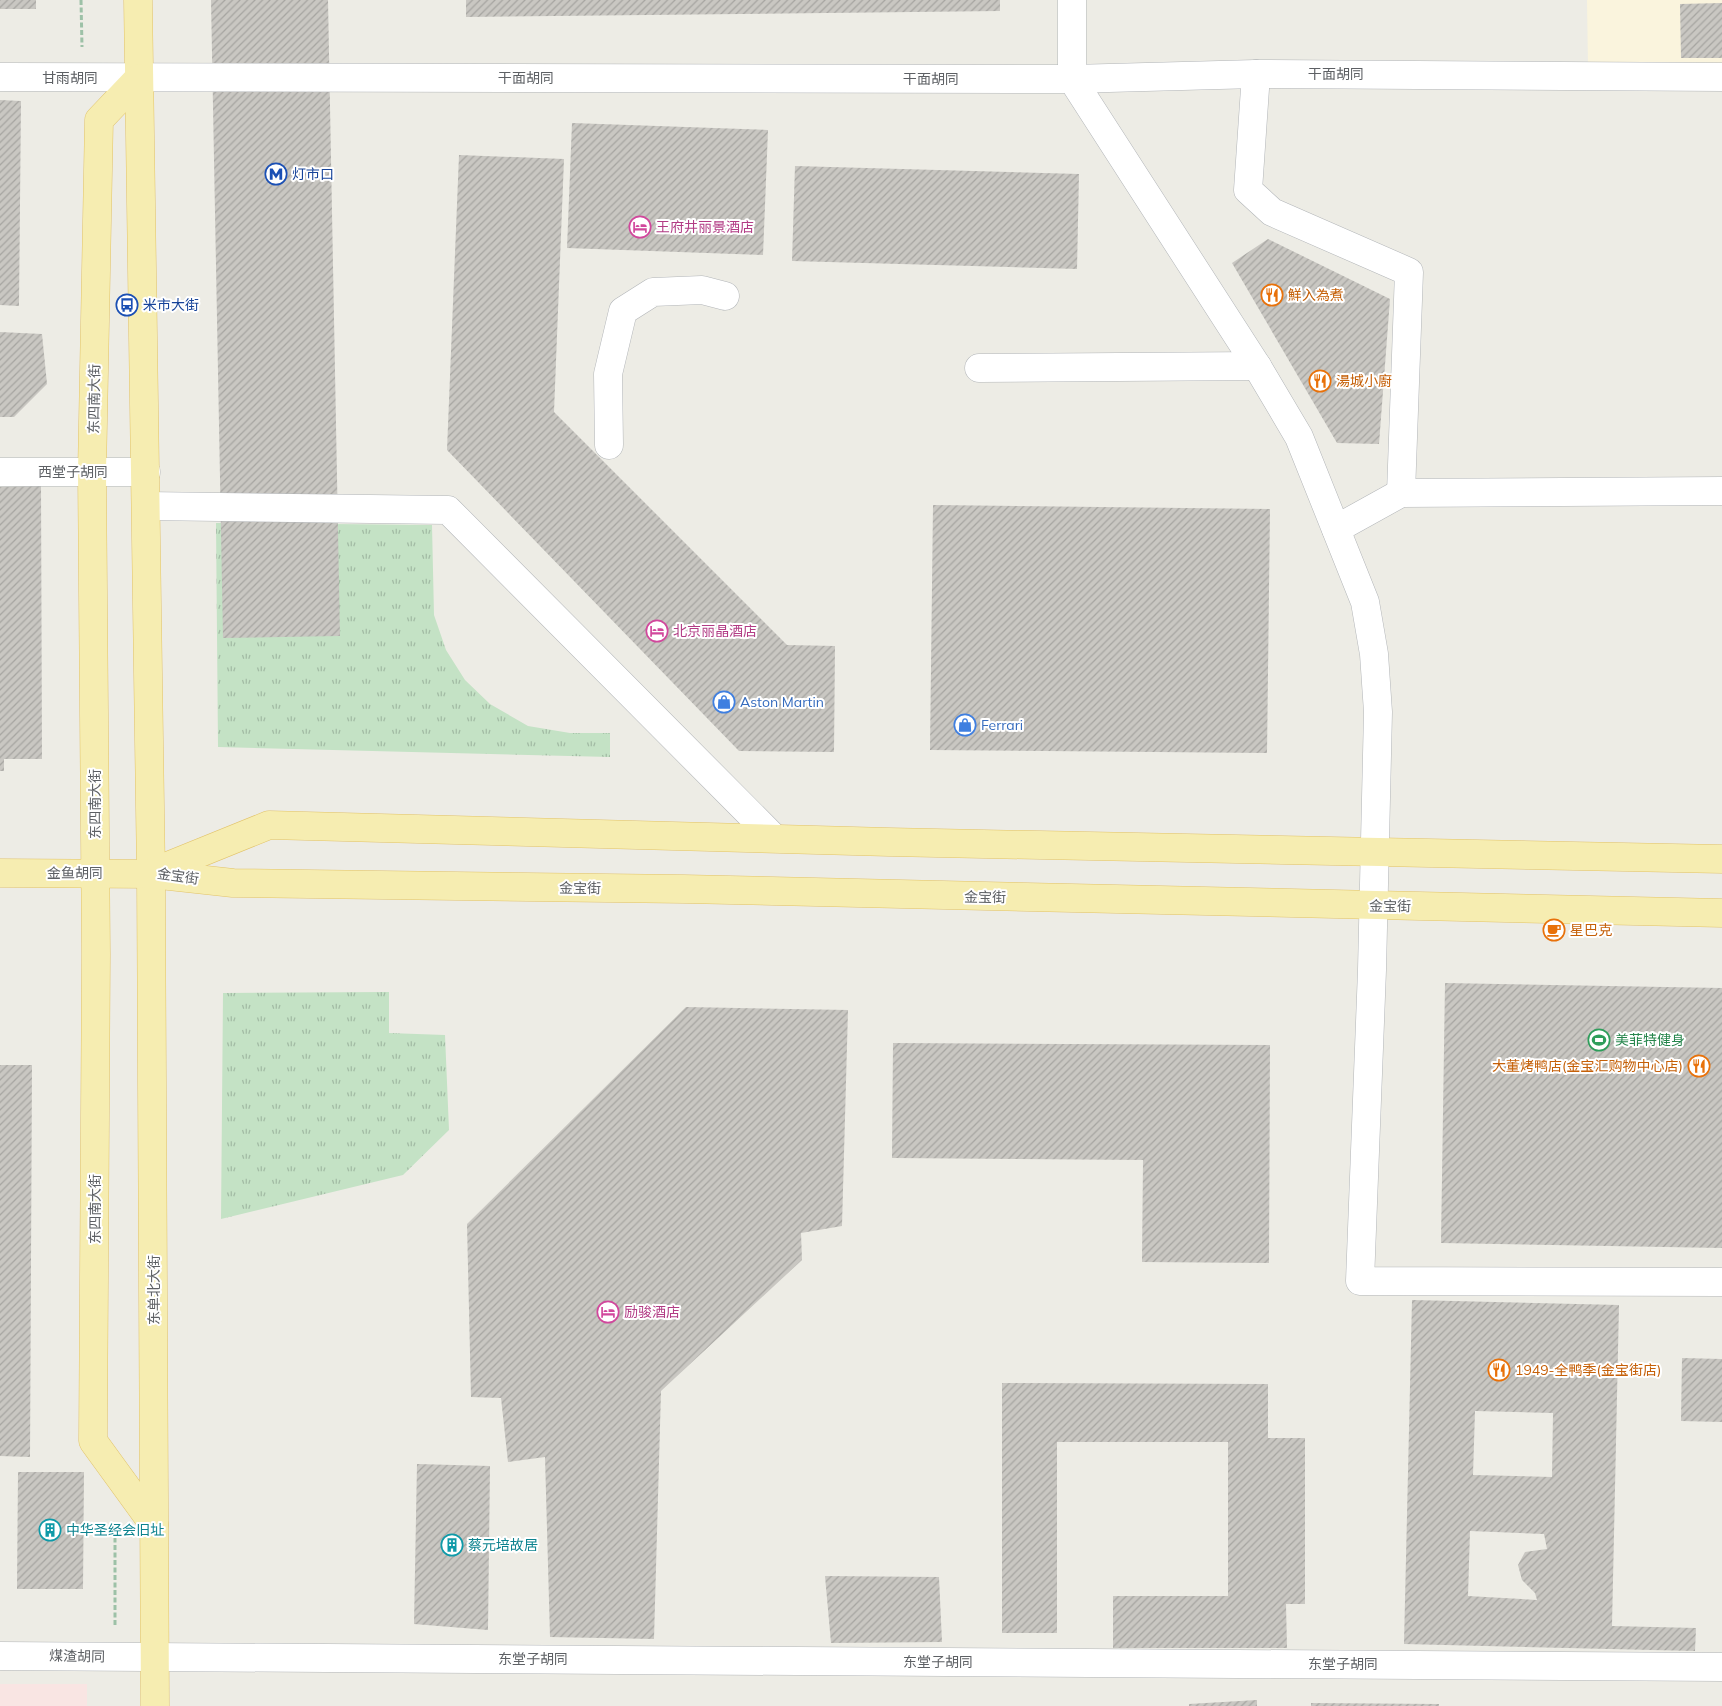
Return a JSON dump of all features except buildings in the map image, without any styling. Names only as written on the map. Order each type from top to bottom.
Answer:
[{"type":"main road","points":[[138,0],[146,472],[150,874]]},
{"type":"main road","name":"东四南大街","points":[[139,78],[99,120],[92,472],[96,873],[94,1441],[154,1525]]},
{"type":"main road","name":"金宝街","points":[[150,874],[269,824],[1722,860]]},
{"type":"main road","name":"金鱼胡同","points":[[0,873],[150,874]]},
{"type":"main road","name":"金宝街","points":[[150,874],[233,884],[684,889],[1722,913]]},
{"type":"main road","name":"东单北大街","points":[[150,874],[155,1706]]},
{"type":"street","points":[[1072,0],[1072,79],[1256,366],[1299,437],[1365,602],[1374,654],[1378,712],[1360,1281],[1722,1282]]},
{"type":"street","name":"干面胡同","points":[[139,78],[1072,79],[1256,74],[1722,77]]},
{"type":"street","points":[[1256,74],[1248,190],[1272,212],[1409,272],[1401,493]]},
{"type":"street","name":"甘雨胡同","points":[[0,77],[139,78]]},
{"type":"street","points":[[609,445],[608,374],[623,311],[653,292],[702,290],[725,296]]},
{"type":"street","points":[[979,368],[1256,366]]},
{"type":"street","name":"西堂子胡同","points":[[0,472],[146,472]]},
{"type":"street","points":[[1336,528],[1401,493],[1722,492]]},
{"type":"street","points":[[146,506],[448,510],[773,837]]},
{"type":"street","name":"煤渣胡同","points":[[0,1656],[155,1657]]},
{"type":"street","name":"东堂子胡同","points":[[155,1657],[1722,1667]]},
{"type":"path","points":[[115,1520],[115,1657]]},
{"type":"shaded area","points":[[1587,0],[1722,0],[1722,65],[1588,66]]},
{"type":"shaded area","points":[[0,1684],[87,1684],[87,1706],[0,1706]]},
{"type":"green space","points":[[216,523],[432,525],[434,615],[446,650],[465,680],[490,704],[528,726],[570,733],[610,733],[610,757],[218,747]]},
{"type":"green space","points":[[389,992],[389,1033],[445,1035],[449,1130],[403,1175],[221,1219],[223,993]]},
{"type":"place","name":"灯市口","points":[[276,174]]},
{"type":"place","name":"王府井丽景酒店","points":[[640,227]]},
{"type":"place","name":"鮮入為煮","points":[[1272,295]]},
{"type":"place","name":"米市大街","points":[[127,305]]},
{"type":"place","name":"湯城小廚","points":[[1320,381]]},
{"type":"place","name":"北京丽晶酒店","points":[[657,631]]},
{"type":"place","name":"Aston Martin","points":[[724,702]]},
{"type":"place","name":"Ferrari","points":[[965,725]]},
{"type":"place","name":"星巴克","points":[[1554,930]]},
{"type":"place","name":"美菲特健身","points":[[1599,1040]]},
{"type":"place","name":"大董烤鸭店(金宝汇购物中心店)","points":[[1699,1066]]},
{"type":"place","name":"励骏酒店","points":[[608,1312]]},
{"type":"place","name":"1949-全鸭季(金宝街店)","points":[[1499,1370]]},
{"type":"place","name":"中华圣经会旧址","points":[[50,1530]]},
{"type":"place","name":"蔡元培故居","points":[[452,1545]]}]
